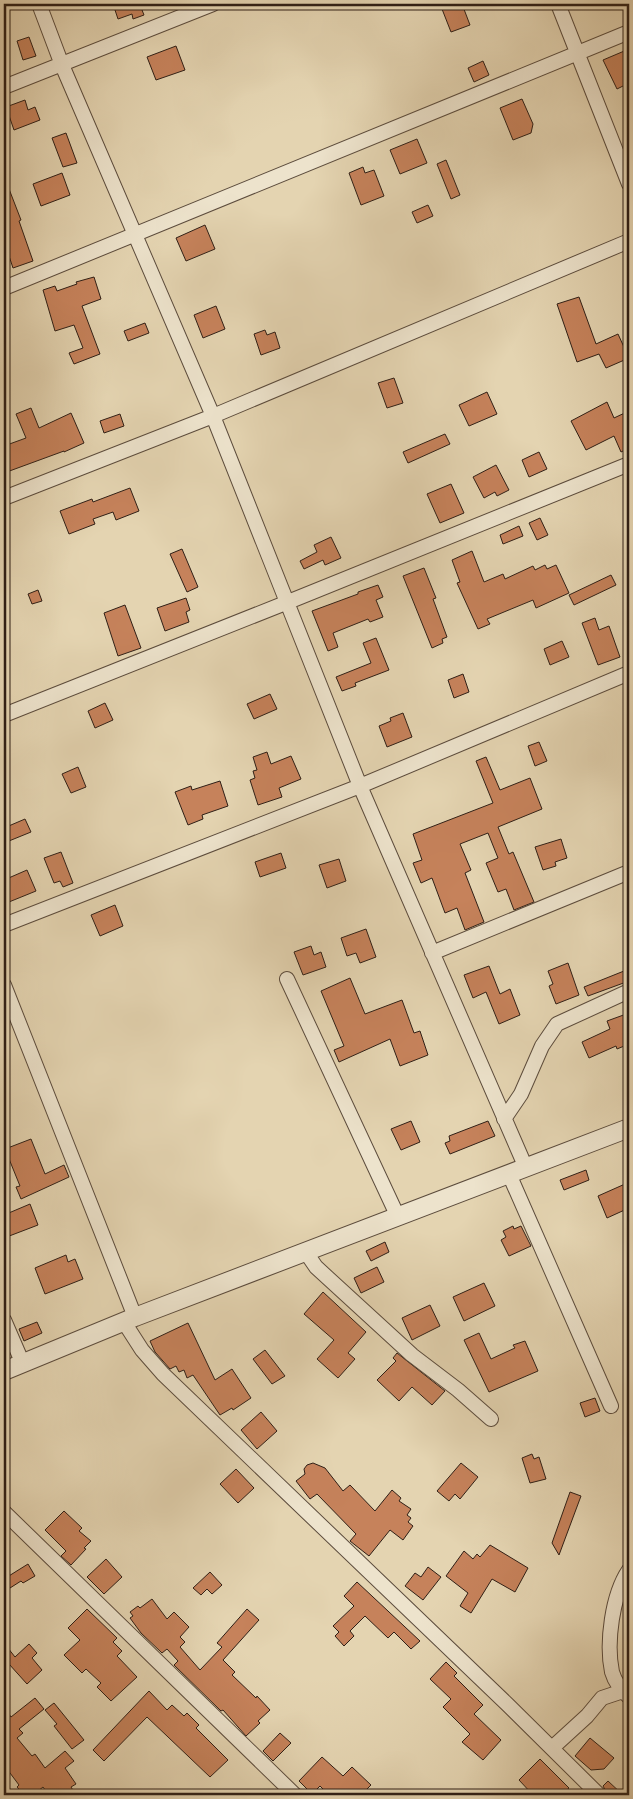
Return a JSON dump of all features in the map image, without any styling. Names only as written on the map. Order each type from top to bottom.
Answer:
[{"type":"street","points":[[39,4],[62,65],[213,416],[360,786],[526,1168]]},
{"type":"street","points":[[4,86],[62,65],[213,4]]},
{"type":"street","points":[[558,4],[629,184]]},
{"type":"street","points":[[4,288],[629,32]]},
{"type":"street","points":[[4,498],[213,416],[629,241]]},
{"type":"street","points":[[4,715],[629,464]]},
{"type":"street","points":[[4,925],[360,786],[629,672]]},
{"type":"street","points":[[432,952],[629,872]]},
{"type":"street","points":[[287,979],[398,1217]]},
{"type":"street","points":[[4,985],[142,1350],[163,1374],[599,1795]]},
{"type":"street","points":[[504,1119],[521,1094],[542,1046],[557,1024],[629,991]]},
{"type":"street","points":[[4,1371],[130,1319],[629,1128]]},
{"type":"street","points":[[509,1174],[611,1406]]},
{"type":"street","points":[[305,1251],[316,1267],[404,1348],[491,1419]]},
{"type":"street","points":[[4,1320],[23,1364]]},
{"type":"street","points":[[4,1512],[295,1795]]},
{"type":"street","points":[[552,1748],[587,1716],[602,1698],[627,1692],[613,1673],[610,1651],[616,1597],[629,1570]]},
{"type":"building","points":[[113,4],[156,5],[142,10],[144,15],[133,19],[132,14],[118,19]]},
{"type":"building","points":[[454,4],[462,4],[470,25],[451,32],[442,9]]},
{"type":"building","points":[[29,37],[36,56],[23,60],[17,41]]},
{"type":"building","points":[[176,46],[185,70],[156,80],[147,57]]},
{"type":"building","points":[[629,49],[629,83],[617,89],[603,60]]},
{"type":"building","points":[[483,61],[489,75],[474,82],[468,68]]},
{"type":"building","points":[[522,99],[533,124],[531,133],[513,140],[500,108]]},
{"type":"building","points":[[25,100],[28,110],[35,107],[40,120],[14,130],[6,107]]},
{"type":"building","points":[[66,133],[77,163],[63,167],[52,138]]},
{"type":"building","points":[[417,139],[427,163],[400,174],[390,150]]},
{"type":"building","points":[[446,160],[460,195],[451,199],[437,164]]},
{"type":"building","points":[[363,167],[365,173],[374,170],[384,196],[361,205],[349,173]]},
{"type":"building","points":[[62,173],[70,195],[41,206],[33,184]]},
{"type":"building","points":[[4,176],[21,220],[19,221],[33,261],[13,268],[4,241]]},
{"type":"building","points":[[428,205],[433,216],[417,223],[412,212]]},
{"type":"building","points":[[205,225],[215,249],[186,261],[176,238]]},
{"type":"building","points":[[94,277],[101,299],[82,306],[100,354],[74,364],[69,353],[83,348],[74,325],[55,331],[43,290],[55,286],[57,291],[77,284],[76,282]]},
{"type":"building","points":[[579,297],[596,344],[618,334],[629,358],[606,368],[599,354],[577,362],[557,304]]},
{"type":"building","points":[[216,306],[225,329],[203,338],[194,315]]},
{"type":"building","points":[[145,323],[149,333],[128,341],[124,331]]},
{"type":"building","points":[[265,330],[267,335],[275,332],[280,348],[261,355],[254,334]]},
{"type":"building","points":[[394,378],[403,403],[387,408],[378,383]]},
{"type":"building","points":[[487,392],[497,414],[469,426],[459,405]]},
{"type":"building","points":[[607,402],[614,418],[629,411],[629,448],[621,452],[614,436],[586,450],[571,421]]},
{"type":"building","points":[[31,408],[39,428],[71,413],[84,443],[4,473],[4,446],[26,438],[16,414]]},
{"type":"building","points":[[120,414],[124,426],[104,433],[100,421]]},
{"type":"building","points":[[445,434],[450,444],[408,463],[403,452]]},
{"type":"building","points":[[539,452],[547,469],[529,477],[522,460]]},
{"type":"building","points":[[496,465],[509,490],[497,496],[495,492],[484,498],[473,477]]},
{"type":"building","points":[[451,484],[464,513],[440,523],[427,494]]},
{"type":"building","points":[[130,488],[139,511],[116,520],[113,512],[93,519],[95,524],[69,534],[60,511],[92,499],[93,502]]},
{"type":"building","points":[[540,518],[548,535],[537,540],[529,523]]},
{"type":"building","points":[[519,526],[523,536],[503,544],[500,535]]},
{"type":"building","points":[[331,537],[341,558],[325,565],[323,560],[304,569],[300,561],[317,552],[314,545]]},
{"type":"building","points":[[182,549],[198,587],[187,592],[170,554]]},
{"type":"building","points":[[472,551],[484,582],[503,574],[505,579],[533,566],[535,570],[545,565],[547,569],[556,565],[569,593],[536,608],[533,600],[487,619],[490,624],[478,629],[457,583],[460,582],[452,560]]},
{"type":"building","points":[[424,568],[436,598],[433,599],[447,637],[442,639],[443,643],[432,648],[403,576]]},
{"type":"building","points":[[611,575],[616,585],[574,605],[569,595]]},
{"type":"building","points":[[378,585],[383,597],[376,600],[383,617],[370,622],[368,619],[333,633],[338,647],[328,651],[312,611]]},
{"type":"building","points":[[38,590],[42,601],[32,604],[28,594]]},
{"type":"building","points":[[186,598],[190,610],[186,612],[189,622],[165,631],[157,608]]},
{"type":"building","points":[[125,605],[141,648],[118,656],[104,613]]},
{"type":"building","points":[[595,618],[599,630],[609,626],[620,657],[598,665],[582,623]]},
{"type":"building","points":[[376,638],[389,670],[355,683],[356,686],[342,691],[336,677],[371,663],[363,643]]},
{"type":"building","points":[[562,641],[569,657],[550,665],[544,649]]},
{"type":"building","points":[[463,674],[469,692],[454,698],[448,680]]},
{"type":"building","points":[[270,694],[277,709],[254,719],[247,704]]},
{"type":"building","points":[[105,703],[113,720],[95,728],[88,711]]},
{"type":"building","points":[[403,713],[412,737],[387,747],[379,726],[391,721],[390,718]]},
{"type":"building","points":[[539,742],[547,761],[535,766],[528,746]]},
{"type":"building","points":[[267,752],[271,764],[291,756],[301,779],[279,788],[282,797],[258,805],[250,780],[255,778],[253,771],[257,770],[253,757]]},
{"type":"building","points":[[486,757],[500,790],[530,778],[542,809],[498,827],[509,854],[513,852],[534,902],[514,910],[506,889],[498,892],[486,863],[498,858],[488,833],[460,844],[471,870],[465,873],[484,922],[465,930],[457,908],[445,913],[432,878],[421,883],[413,863],[422,860],[413,834],[493,803],[476,761]]},
{"type":"building","points":[[78,767],[86,787],[71,793],[62,774]]},
{"type":"building","points":[[220,781],[228,806],[202,815],[203,819],[188,825],[175,792],[191,786],[192,790]]},
{"type":"building","points":[[25,819],[31,832],[4,843],[4,828]]},
{"type":"building","points":[[561,839],[567,858],[555,862],[556,866],[543,870],[535,847]]},
{"type":"building","points":[[61,852],[73,883],[63,887],[60,881],[54,883],[44,858]]},
{"type":"building","points":[[281,853],[286,868],[260,877],[255,862]]},
{"type":"building","points":[[339,859],[346,881],[327,888],[319,865]]},
{"type":"building","points":[[27,870],[36,891],[4,904],[4,880]]},
{"type":"building","points":[[115,905],[123,926],[100,936],[91,915]]},
{"type":"building","points":[[366,929],[376,957],[360,963],[356,953],[347,956],[341,938]]},
{"type":"building","points":[[311,946],[314,955],[321,952],[326,967],[303,975],[294,952]]},
{"type":"building","points":[[568,963],[579,995],[556,1004],[549,986],[553,984],[548,971]]},
{"type":"building","points":[[489,966],[500,994],[510,989],[520,1015],[499,1024],[486,992],[473,998],[464,975]]},
{"type":"building","points":[[629,969],[629,981],[588,996],[584,987]]},
{"type":"building","points":[[350,978],[365,1014],[402,1000],[414,1033],[420,1031],[428,1055],[400,1066],[390,1039],[339,1062],[334,1050],[344,1046],[321,991]]},
{"type":"building","points":[[629,1013],[629,1044],[617,1049],[616,1046],[589,1058],[582,1042],[610,1029],[607,1021]]},
{"type":"building","points":[[411,1121],[420,1142],[401,1150],[391,1129]]},
{"type":"building","points":[[488,1121],[495,1136],[450,1154],[445,1143],[450,1141],[449,1136]]},
{"type":"building","points":[[31,1139],[45,1174],[64,1165],[69,1177],[21,1199],[16,1187],[20,1186],[5,1149]]},
{"type":"building","points":[[586,1170],[589,1180],[564,1190],[560,1180]]},
{"type":"building","points":[[625,1184],[629,1194],[629,1208],[607,1218],[598,1196]]},
{"type":"building","points":[[30,1204],[38,1225],[4,1238],[4,1215]]},
{"type":"building","points":[[513,1226],[514,1229],[521,1226],[531,1246],[509,1256],[501,1240],[506,1237],[503,1231]]},
{"type":"building","points":[[385,1242],[389,1252],[371,1261],[366,1251]]},
{"type":"building","points":[[66,1255],[68,1262],[75,1259],[83,1279],[45,1294],[35,1268]]},
{"type":"building","points":[[377,1267],[384,1282],[361,1293],[354,1278]]},
{"type":"building","points":[[484,1283],[495,1306],[464,1321],[453,1297]]},
{"type":"building","points":[[323,1292],[366,1332],[348,1353],[355,1359],[338,1378],[317,1359],[334,1340],[304,1314]]},
{"type":"building","points":[[430,1305],[440,1326],[412,1340],[402,1318]]},
{"type":"building","points":[[37,1322],[42,1333],[24,1341],[19,1329]]},
{"type":"building","points":[[188,1323],[215,1380],[232,1369],[251,1398],[233,1410],[232,1408],[220,1415],[193,1375],[187,1378],[184,1370],[179,1372],[176,1366],[170,1369],[155,1352],[150,1341]]},
{"type":"building","points":[[479,1333],[491,1359],[515,1348],[513,1345],[525,1341],[538,1371],[489,1392],[464,1340]]},
{"type":"building","points":[[265,1350],[285,1376],[272,1384],[253,1359]]},
{"type":"building","points":[[397,1353],[445,1391],[432,1405],[412,1387],[399,1401],[377,1380],[396,1361],[393,1358]]},
{"type":"building","points":[[595,1398],[600,1411],[585,1417],[580,1403]]},
{"type":"building","points":[[261,1412],[277,1431],[257,1449],[241,1430]]},
{"type":"building","points":[[532,1454],[534,1459],[539,1457],[546,1479],[530,1483],[522,1458]]},
{"type":"building","points":[[313,1463],[325,1468],[343,1491],[350,1485],[375,1511],[392,1490],[401,1498],[399,1501],[411,1509],[407,1515],[411,1518],[408,1522],[413,1526],[403,1540],[390,1530],[369,1556],[350,1541],[356,1534],[317,1494],[310,1499],[296,1481],[305,1474],[304,1469],[307,1465]]},
{"type":"building","points":[[461,1463],[478,1477],[460,1499],[455,1494],[449,1501],[437,1491]]},
{"type":"building","points":[[236,1469],[254,1488],[238,1503],[220,1484]]},
{"type":"building","points":[[570,1492],[581,1496],[559,1555],[552,1543]]},
{"type":"building","points":[[64,1511],[82,1528],[79,1531],[91,1541],[71,1565],[61,1556],[66,1551],[45,1530]]},
{"type":"building","points":[[490,1545],[528,1568],[515,1592],[492,1579],[471,1613],[460,1606],[468,1593],[446,1576],[464,1551],[473,1559],[477,1554],[480,1557]]},
{"type":"building","points":[[106,1559],[122,1577],[104,1594],[87,1577]]},
{"type":"building","points":[[28,1564],[35,1576],[23,1583],[21,1581],[10,1588],[4,1579]]},
{"type":"building","points":[[428,1567],[441,1577],[423,1600],[405,1586],[415,1573],[421,1577]]},
{"type":"building","points":[[210,1572],[222,1585],[212,1594],[207,1589],[201,1595],[193,1588]]},
{"type":"building","points":[[357,1582],[420,1641],[411,1649],[394,1632],[388,1638],[365,1616],[350,1631],[354,1636],[344,1646],[335,1636],[339,1632],[333,1626],[354,1606],[344,1596]]},
{"type":"building","points":[[152,1599],[167,1619],[174,1612],[189,1627],[180,1637],[185,1642],[180,1647],[200,1670],[222,1647],[217,1643],[247,1609],[259,1620],[223,1660],[235,1672],[232,1675],[270,1710],[246,1736],[223,1710],[221,1711],[174,1665],[178,1661],[167,1649],[162,1653],[141,1633],[130,1618],[133,1616],[130,1612],[138,1606],[140,1608]]},
{"type":"building","points":[[87,1609],[117,1638],[113,1642],[122,1651],[117,1656],[137,1677],[111,1701],[97,1687],[101,1683],[86,1669],[82,1673],[64,1655],[80,1640],[68,1628]]},
{"type":"building","points":[[4,1643],[15,1657],[29,1644],[37,1653],[32,1658],[42,1670],[27,1684],[9,1664],[4,1668]]},
{"type":"building","points":[[446,1662],[457,1673],[454,1676],[483,1705],[474,1714],[501,1740],[483,1760],[462,1742],[470,1734],[443,1707],[451,1699],[430,1679]]},
{"type":"building","points":[[149,1691],[167,1710],[172,1705],[184,1716],[187,1713],[199,1725],[196,1728],[228,1760],[210,1777],[147,1717],[104,1761],[93,1750]]},
{"type":"building","points":[[35,1698],[44,1709],[19,1729],[23,1733],[17,1738],[32,1756],[35,1754],[45,1768],[65,1751],[74,1761],[65,1768],[76,1784],[71,1787],[76,1795],[49,1795],[43,1787],[33,1795],[24,1795],[4,1765],[4,1707],[11,1717]]},
{"type":"building","points":[[54,1703],[84,1740],[72,1749],[54,1726],[57,1724],[45,1710]]},
{"type":"building","points":[[280,1733],[291,1743],[273,1761],[263,1751]]},
{"type":"building","points":[[590,1738],[614,1758],[604,1769],[591,1770],[575,1756]]},
{"type":"building","points":[[322,1757],[343,1776],[352,1767],[371,1785],[361,1795],[329,1795],[320,1786],[312,1794],[299,1781]]},
{"type":"building","points":[[540,1759],[569,1788],[561,1795],[533,1795],[519,1780]]},
{"type":"building","points":[[608,1781],[623,1795],[608,1795],[603,1786]]}]
